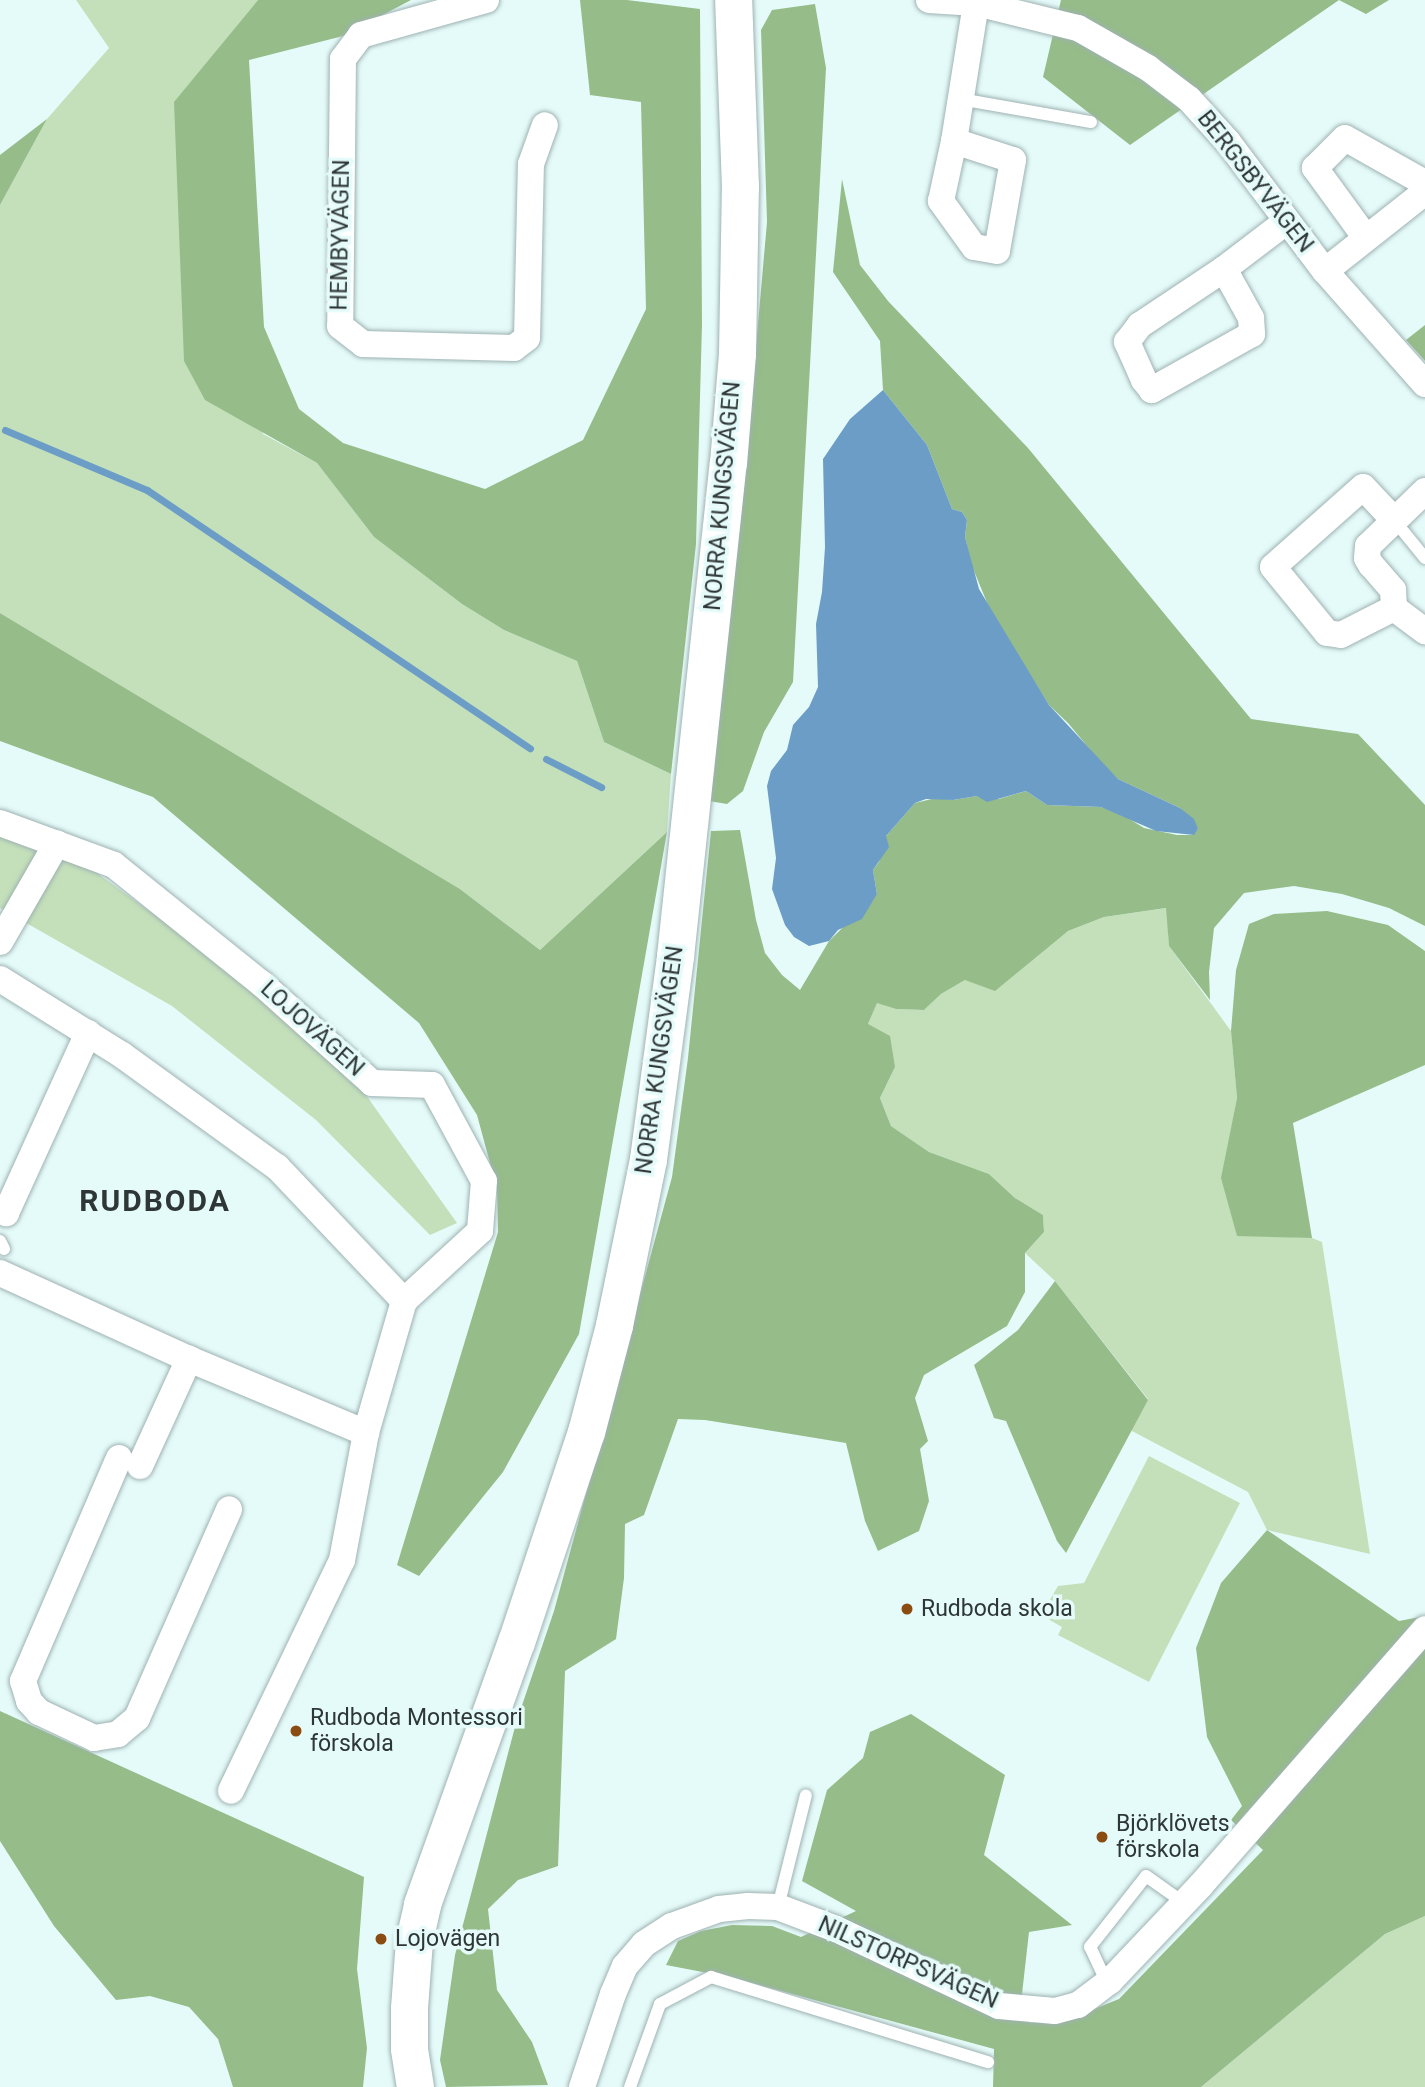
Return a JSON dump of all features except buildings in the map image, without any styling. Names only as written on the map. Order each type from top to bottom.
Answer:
[{"type":"main road","name":"NORRA KUNGSVÄGEN","points":[[415,2087],[410,2049],[409,2008],[417,1928],[438,1854],[516,1642],[583,1444],[614,1325],[648,1159],[687,847],[728,463],[737,353],[740,187],[733,0]]},
{"type":"street","name":"HEMBYVÄGEN","points":[[486,0],[361,35],[343,59],[340,326],[363,344],[514,348],[527,338],[531,164],[545,125]]},
{"type":"street","name":"BERGSBYVÄGEN","points":[[929,0],[1041,9],[1148,68],[1189,99],[1228,142],[1325,271],[1425,384]]},
{"type":"street","points":[[954,141],[976,3]]},
{"type":"street","points":[[1366,238],[1315,168],[1345,138],[1425,183]]},
{"type":"street","points":[[1325,271],[1425,192]]},
{"type":"street","points":[[1224,269],[1251,318],[1252,334],[1152,390],[1143,380],[1127,342],[1140,325],[1224,269],[1287,221]]},
{"type":"street","points":[[1394,520],[1363,487],[1273,566],[1327,633],[1341,635],[1394,608]]},
{"type":"street","points":[[1394,608],[1393,590],[1371,565],[1368,546],[1425,491]]},
{"type":"street","points":[[1394,608],[1425,631]]},
{"type":"street","name":"LOJOVÄGEN","points":[[0,823],[114,865],[261,983],[372,1083],[432,1085],[484,1181],[480,1231],[404,1301]]},
{"type":"street","points":[[0,942],[57,843]]},
{"type":"street","points":[[0,979],[88,1033],[277,1167],[404,1301],[366,1433],[342,1560],[231,1791]]},
{"type":"street","points":[[0,1210],[6,1213],[88,1033]]},
{"type":"street","points":[[1,1254],[189,1359],[366,1433]]},
{"type":"street","points":[[189,1359],[130,1462],[23,1681],[29,1701],[39,1712],[94,1738],[118,1734],[137,1718],[229,1509]]},
{"type":"street","name":"NILSTORPSVÄGEN","points":[[582,2087],[612,1994],[625,1966],[644,1944],[672,1926],[719,1909],[778,1907],[836,1929],[999,2006],[1055,2011],[1078,2005],[1107,1983],[1184,1903],[1425,1629]]},
{"type":"lane","points":[[960,99],[1091,122]]},
{"type":"lane","points":[[1394,520],[1425,558]]},
{"type":"lane","points":[[778,1907],[806,1795]]},
{"type":"lane","points":[[1107,1983],[1090,1947],[1146,1876],[1184,1903]]},
{"type":"lane","points":[[631,2087],[660,2004],[711,1977],[988,2062]]},
{"type":"green space","points":[[76,0],[258,0],[174,103],[263,434],[317,463],[374,537],[462,604],[504,630],[577,661],[604,742],[671,774],[667,832],[540,950],[460,889],[0,613],[0,205],[47,119],[109,48]]},
{"type":"green space","points":[[258,0],[411,0],[343,36],[249,60],[264,327],[299,409],[343,443],[485,489],[583,440],[646,309],[641,102],[590,95],[580,0],[627,0],[700,9],[702,324],[696,544],[671,774],[604,742],[577,661],[504,630],[462,604],[374,537],[317,463],[205,400],[184,361],[174,102]]},
{"type":"green space","points":[[1061,0],[1339,0],[1130,145],[1043,77]]},
{"type":"green space","points":[[1339,0],[1389,0],[1366,14]]},
{"type":"green space","points":[[815,4],[826,68],[793,682],[764,732],[743,791],[727,804],[709,801],[741,516],[767,222],[761,30],[772,10]]},
{"type":"green space","points":[[47,119],[0,205],[0,155]]},
{"type":"green space","points":[[842,179],[860,265],[888,301],[1028,448],[1251,719],[1358,734],[1425,805],[1425,926],[1389,908],[1342,894],[1294,886],[1244,893],[1214,928],[1209,972],[1210,1000],[1169,946],[1166,908],[1104,917],[1068,931],[995,991],[965,980],[941,994],[924,1010],[896,1009],[877,1003],[868,1024],[890,1036],[895,1067],[880,1098],[891,1126],[929,1152],[989,1174],[1015,1198],[1043,1215],[1044,1232],[1025,1253],[1025,1292],[1007,1326],[924,1375],[915,1398],[928,1441],[920,1449],[929,1501],[919,1531],[878,1551],[865,1521],[846,1443],[705,1420],[678,1419],[644,1515],[625,1524],[624,1578],[616,1639],[565,1671],[558,1866],[518,1880],[488,1909],[497,1990],[532,2042],[548,2085],[446,2087],[440,2060],[455,1955],[516,1723],[554,1611],[672,1177],[688,1058],[711,831],[740,830],[756,920],[765,953],[782,975],[800,990],[829,941],[877,894],[873,870],[879,862],[886,836],[915,803],[936,798],[953,800],[977,796],[999,799],[1026,791],[1047,805],[1101,807],[1120,813],[1144,828],[1177,835],[1193,835],[1198,829],[1180,808],[1118,779],[1102,764],[1068,723],[1049,705],[990,610],[972,566],[965,537],[967,520],[962,512],[952,509],[927,445],[883,390],[880,341],[833,272]]},
{"type":"green space","points":[[1425,325],[1425,361],[1406,340]]},
{"type":"green space","points":[[0,613],[460,889],[540,950],[667,832],[579,1334],[503,1472],[419,1576],[397,1565],[498,1232],[497,1189],[477,1115],[419,1023],[153,797],[0,741]]},
{"type":"green space","points":[[0,831],[83,863],[214,958],[356,1081],[457,1223],[430,1235],[316,1120],[172,1006],[0,908]]},
{"type":"green space","points":[[1167,908],[1169,946],[1231,1031],[1237,1098],[1222,1178],[1237,1235],[1312,1238],[1322,1242],[1370,1554],[1267,1530],[1248,1492],[1130,1430],[1148,1399],[1055,1281],[1025,1253],[1044,1232],[1043,1215],[1015,1198],[989,1174],[929,1152],[891,1126],[880,1098],[895,1067],[868,1024],[877,1002],[896,1009],[924,1010],[941,994],[965,980],[1032,958],[1068,931],[1104,917]]},
{"type":"green space","points":[[1327,911],[1388,925],[1425,951],[1425,1065],[1293,1123],[1312,1238],[1237,1236],[1221,1178],[1237,1098],[1231,1031],[1236,970],[1249,924],[1274,914]]},
{"type":"green space","points":[[1055,1281],[1148,1400],[1066,1553],[1057,1541],[1006,1421],[994,1418],[974,1365],[1018,1330]]},
{"type":"green space","points":[[1149,1456],[1240,1503],[1149,1682],[1058,1635],[1062,1627],[1041,1615],[1058,1586],[1084,1583]]},
{"type":"green space","points":[[1267,1530],[1399,1621],[1425,1616],[1425,1916],[1385,1934],[1201,2087],[993,2087],[994,2049],[734,1978],[666,1965],[678,1941],[701,1931],[732,1925],[772,1926],[801,1937],[856,1911],[802,1881],[827,1790],[863,1758],[870,1732],[911,1714],[1005,1775],[984,1855],[1072,1925],[1029,1932],[1022,1994],[1030,2023],[1077,2016],[1119,1999],[1263,1850],[1231,1820],[1242,1806],[1207,1737],[1196,1648],[1221,1583]]},
{"type":"green space","points":[[0,1711],[364,1877],[357,1969],[367,2048],[363,2087],[233,2087],[218,2039],[189,2007],[150,1996],[116,2000],[54,1926],[0,1841]]},
{"type":"green space","points":[[1425,1916],[1425,2087],[1201,2087],[1385,1934]]},
{"type":"water","points":[[883,390],[927,445],[952,509],[962,512],[967,520],[965,537],[979,589],[1049,705],[1118,779],[1180,808],[1194,819],[1198,829],[1194,835],[1156,831],[1101,807],[1047,805],[1026,791],[987,802],[977,796],[953,800],[926,799],[915,803],[886,836],[889,847],[873,870],[877,894],[862,919],[838,930],[829,941],[809,946],[794,937],[785,925],[772,889],[776,858],[767,786],[771,771],[787,750],[793,725],[809,707],[818,687],[816,624],[822,592],[825,547],[823,459],[850,419]]},
{"type":"waterway","points":[[5,430],[147,490],[530,748]]},
{"type":"waterway","points":[[546,759],[601,787]]},
{"type":"place","name":"Rudboda skola","points":[[907,1609]]},
{"type":"place","name":"Rudboda Montessori förskola","points":[[296,1731]]},
{"type":"place","name":"Björklövets förskola","points":[[1102,1837]]},
{"type":"place","name":"Lojovägen","points":[[381,1939]]},
{"type":"district","name":"RUDBODA","points":[[155,1201]]}]
